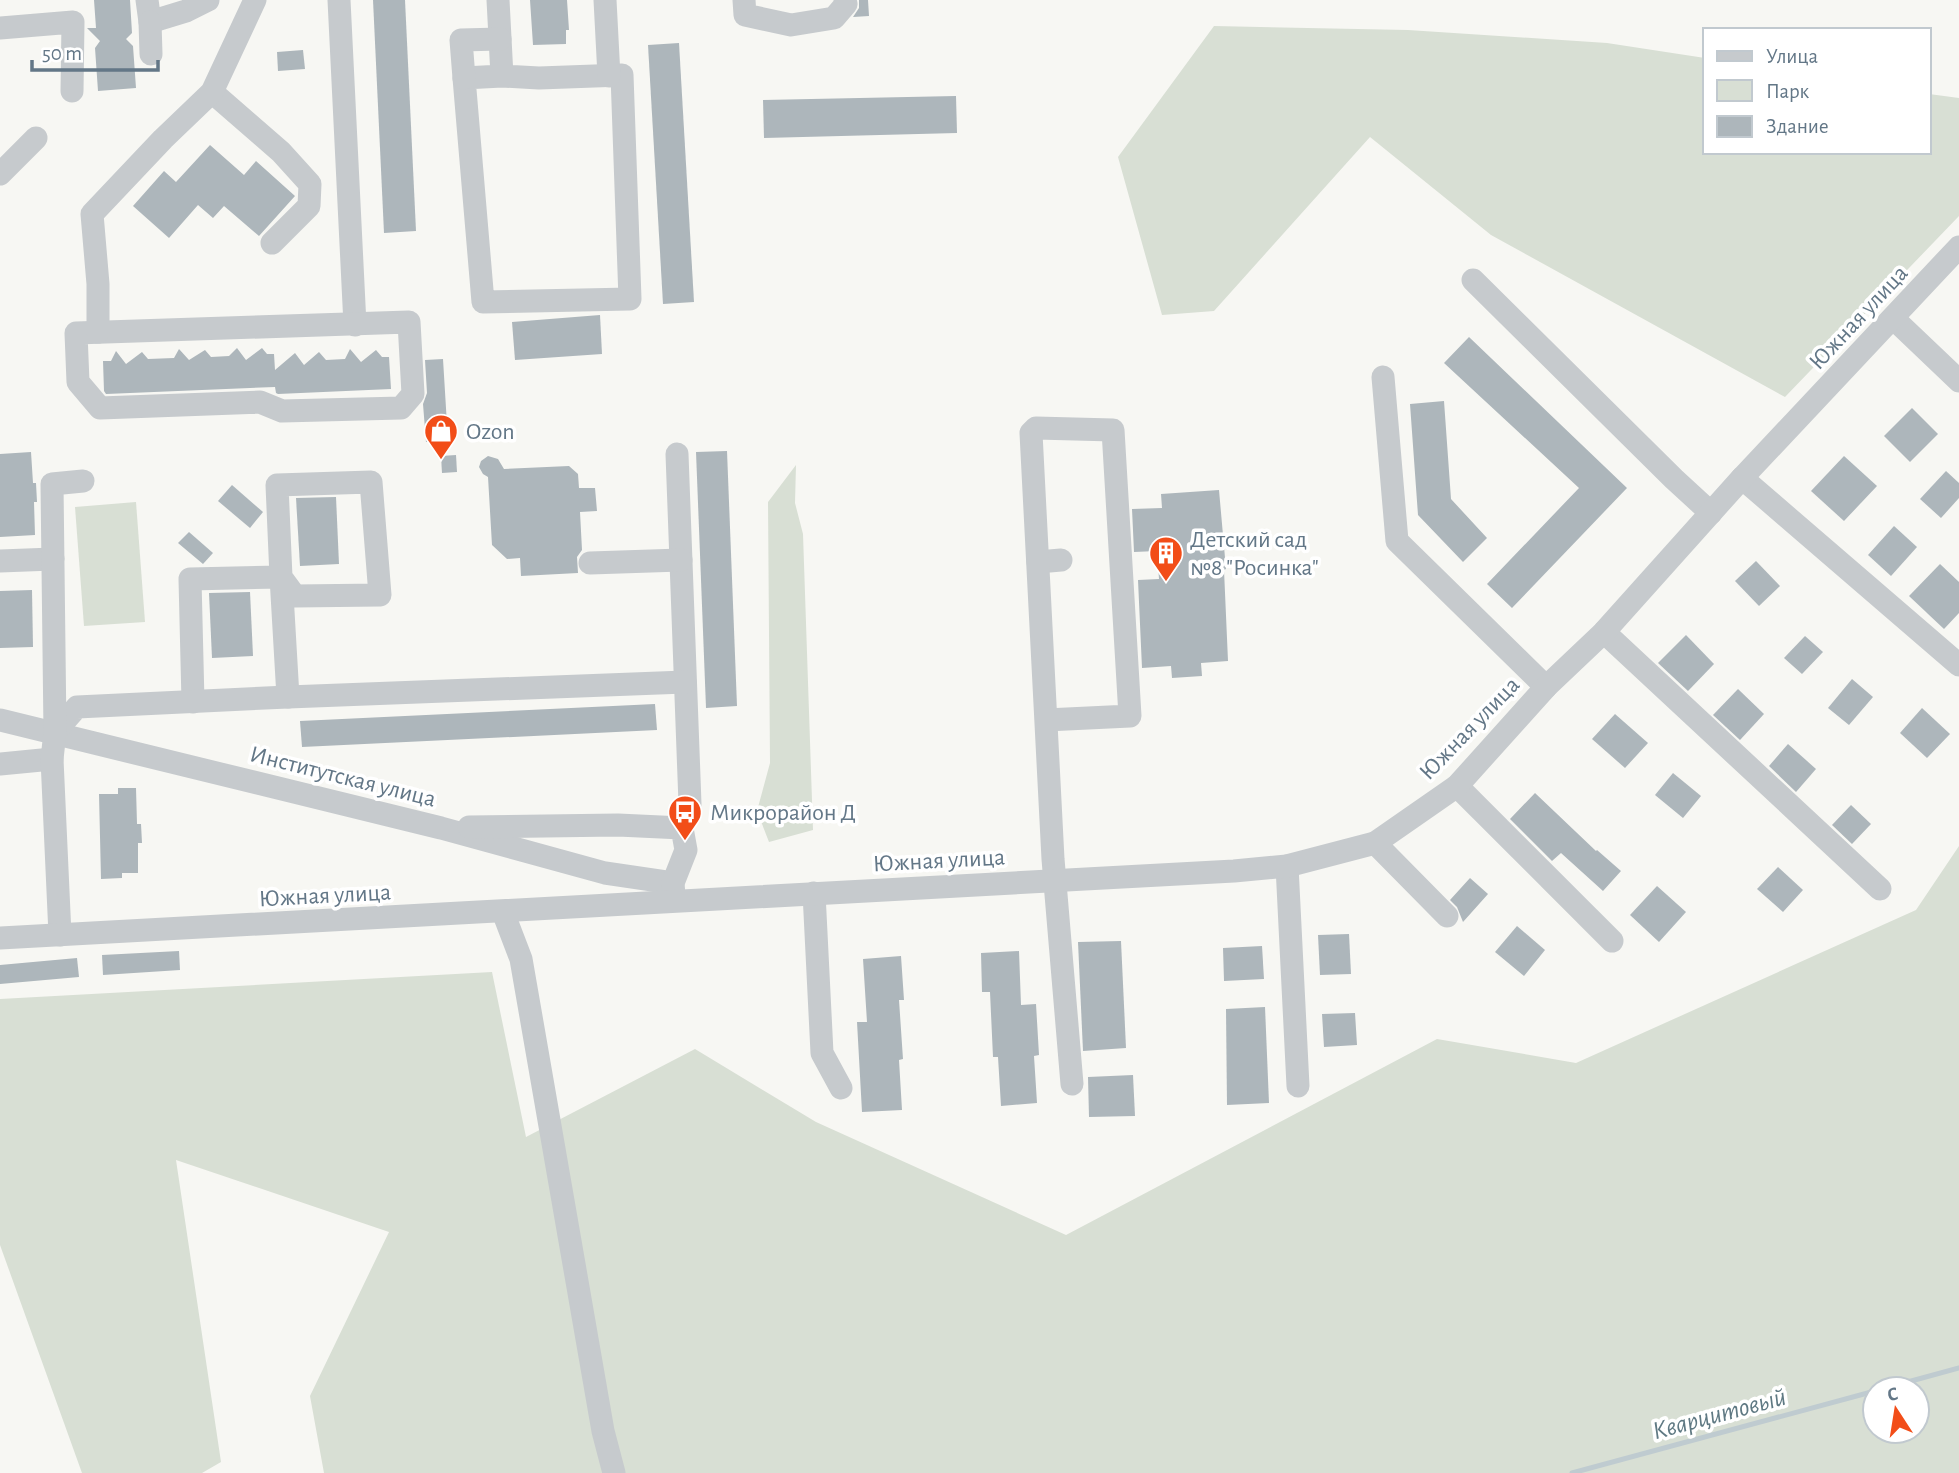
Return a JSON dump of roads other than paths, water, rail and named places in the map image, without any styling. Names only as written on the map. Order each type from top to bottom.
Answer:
[{"type":"street","points":[[151,54],[148,11],[186,11],[208,0]]},
{"type":"street","points":[[99,332],[92,214],[212,92],[255,0]]},
{"type":"street","points":[[339,0],[355,325]]},
{"type":"street","points":[[498,0],[502,76]]},
{"type":"street","points":[[605,0],[609,76]]},
{"type":"street","points":[[744,0],[745,15],[791,25],[834,18],[846,4],[845,0]]},
{"type":"street","points":[[0,27],[72,22],[72,91]]},
{"type":"street","points":[[464,78],[622,75],[630,299],[483,302],[464,78],[461,40],[500,39]]},
{"type":"street","points":[[212,92],[281,152],[310,184],[309,206],[272,243]]},
{"type":"street","points":[[0,174],[36,138]]},
{"type":"street","name":"Южная улица","points":[[0,939],[503,912],[666,895],[814,893],[1287,866],[1376,843],[1457,786],[1546,687],[1604,632],[1742,478],[1959,247]]},
{"type":"street","points":[[1473,280],[1674,480],[1711,513]]},
{"type":"street","points":[[1894,319],[1959,381]]},
{"type":"street","points":[[409,322],[412,394],[401,408],[282,411],[261,402],[100,408],[78,382],[76,333],[355,325],[409,322]]},
{"type":"street","points":[[1383,377],[1397,541],[1546,687]]},
{"type":"street","points":[[1046,720],[1130,716],[1112,429],[1036,428],[1031,433],[1049,561],[1046,720],[1054,880],[1072,1084]]},
{"type":"street","points":[[666,895],[687,850],[682,828],[690,804],[677,454]]},
{"type":"street","points":[[1742,478],[1959,664]]},
{"type":"street","points":[[60,935],[52,759],[55,732],[52,484],[83,481]]},
{"type":"street","points":[[281,577],[295,596],[380,595],[371,482],[277,485],[281,577],[288,697]]},
{"type":"street","points":[[0,561],[53,559]]},
{"type":"street","points":[[590,563],[681,560]]},
{"type":"street","points":[[193,702],[190,579],[281,577]]},
{"type":"street","points":[[1604,632],[1880,889]]},
{"type":"street","points":[[55,732],[77,707],[685,682]]},
{"type":"street","name":"Институтская улица","points":[[0,720],[441,828],[605,873],[666,895]]},
{"type":"street","points":[[0,764],[52,759]]},
{"type":"street","points":[[1457,786],[1612,941]]},
{"type":"street","points":[[441,828],[618,825],[682,828]]},
{"type":"street","points":[[1376,843],[1447,916]]},
{"type":"street","points":[[1287,866],[1298,1086]]},
{"type":"street","points":[[814,893],[822,1053],[841,1088]]},
{"type":"street","points":[[503,912],[521,959],[601,1417],[614,1473]]},
{"type":"street","points":[[0,954],[180,940]]},
{"type":"waterway","name":"Кварцитовый","points":[[1931,1376],[1959,1368]]},
{"type":"waterway","name":"Кварцитовый","points":[[1572,1473],[1861,1395]]},
{"type":"place","name":"Ozon","points":[[441,461]]},
{"type":"place","name":"Детский сад №8 \"Росинка\"","points":[[1166,583]]},
{"type":"place","name":"Микрорайон Д","points":[[685,842]]}]
